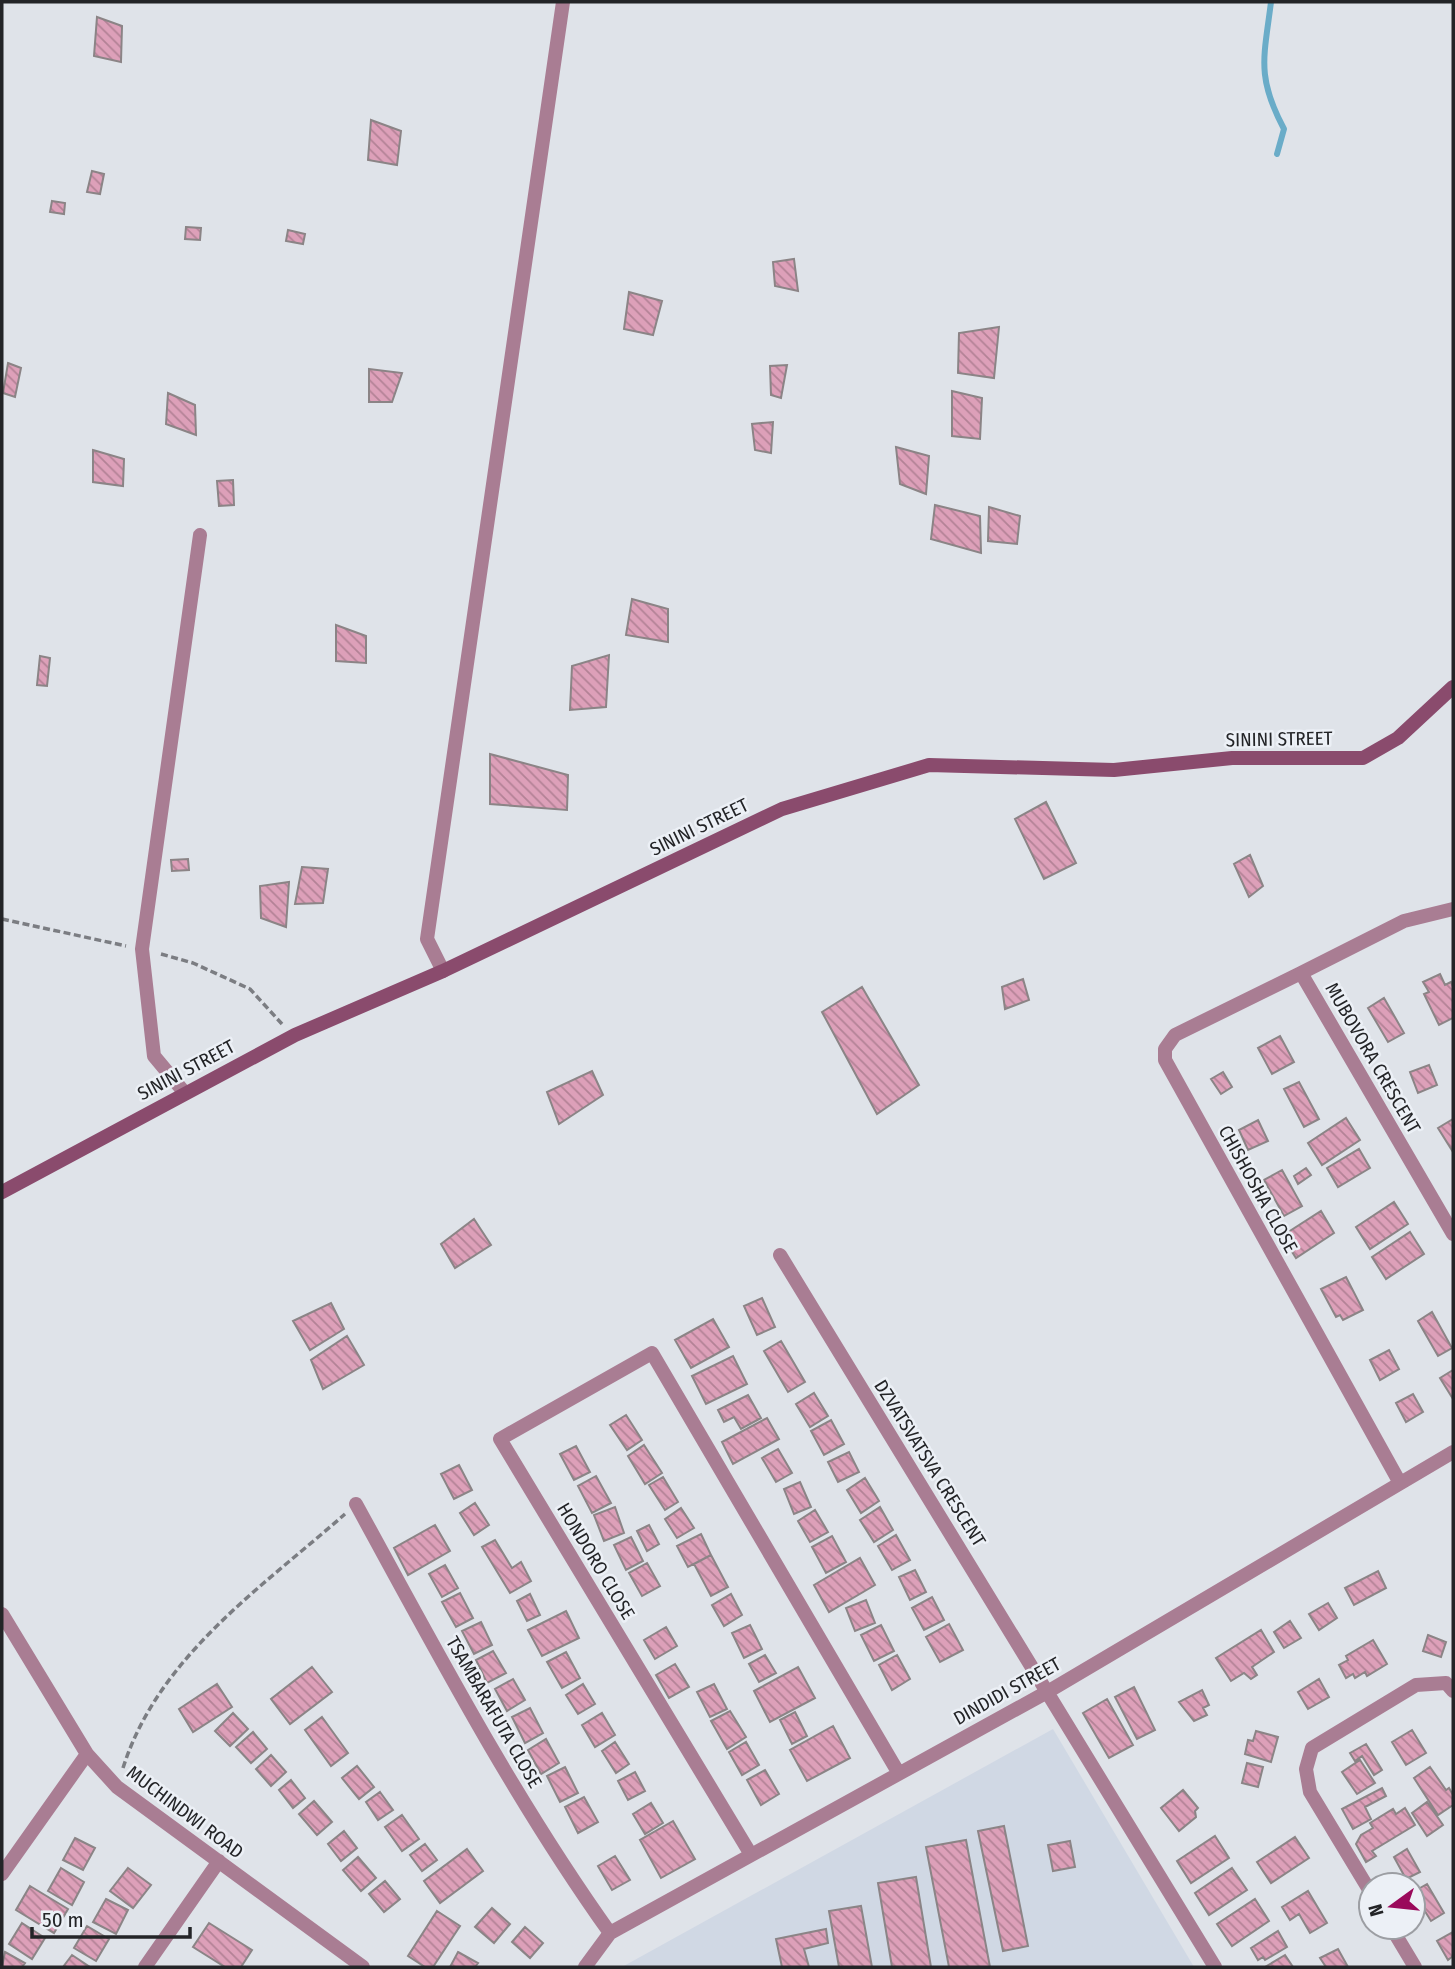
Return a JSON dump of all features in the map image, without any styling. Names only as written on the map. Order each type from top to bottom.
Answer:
[{"type":"street","points":[[443,971],[427,939],[563,2]]},
{"type":"street","points":[[184,1092],[154,1056],[142,949],[200,535]]},
{"type":"street","name":"SININI STREET","points":[[2,1192],[184,1092],[295,1035],[443,971],[782,809],[929,765],[1114,771],[1232,758],[1363,758],[1398,738],[1453,687]]},
{"type":"street","name":"MUBOVORA CRESCENT","points":[[1453,909],[1404,921],[1301,973],[1453,1234]]},
{"type":"street","name":"CHISHOSHA CLOSE","points":[[1301,973],[1175,1035],[1165,1049],[1165,1060],[1400,1483]]},
{"type":"street","name":"DZVATSVATSVA CRESCENT","points":[[780,1255],[1049,1691],[1214,1967]]},
{"type":"street","name":"HONDORO CLOSE","points":[[750,1853],[500,1439],[652,1353],[898,1772]]},
{"type":"street","name":"DINDIDI STREET","points":[[585,1967],[610,1933],[750,1853],[1049,1691],[1453,1452]]},
{"type":"street","name":"TSAMBARAFUTA CLOSE","points":[[356,1504],[483,1736],[563,1867],[610,1933]]},
{"type":"street","name":"MUCHINDWI ROAD","points":[[2,1614],[87,1754],[117,1787],[357,1966]]},
{"type":"street","points":[[1358,1871],[1310,1792],[1306,1769],[1312,1748],[1416,1685],[1446,1683],[1453,1691]]},
{"type":"street","points":[[2,1874],[87,1754]]},
{"type":"street","points":[[145,1967],[219,1861]]},
{"type":"street","points":[[1399,1941],[1415,1967]]},
{"type":"path","points":[[117,1787],[144,1718],[170,1677],[223,1617],[356,1504]]},
{"type":"shaded area","points":[[1053,1729],[1194,1967],[622,1967]]},
{"type":"building","points":[[97,17],[122,26],[121,62],[94,56]]},
{"type":"building","points":[[371,120],[401,131],[397,165],[368,160]]},
{"type":"building","points":[[92,171],[104,174],[100,194],[87,192]]},
{"type":"building","points":[[52,201],[65,203],[64,214],[50,212]]},
{"type":"building","points":[[186,227],[201,228],[200,240],[185,239]]},
{"type":"building","points":[[288,230],[305,234],[303,244],[286,241]]},
{"type":"building","points":[[794,259],[798,291],[775,286],[773,262]]},
{"type":"building","points":[[629,292],[662,301],[653,335],[624,329]]},
{"type":"building","points":[[999,327],[994,378],[958,373],[959,333]]},
{"type":"building","points":[[8,363],[21,368],[15,397],[3,393]]},
{"type":"building","points":[[787,365],[781,398],[771,395],[770,366]]},
{"type":"building","points":[[369,369],[402,373],[392,402],[369,402]]},
{"type":"building","points":[[952,391],[982,398],[980,439],[952,436]]},
{"type":"building","points":[[168,393],[195,405],[196,435],[166,424]]},
{"type":"building","points":[[773,422],[771,453],[755,450],[752,424]]},
{"type":"building","points":[[896,447],[929,456],[926,494],[900,484]]},
{"type":"building","points":[[93,450],[124,459],[123,486],[93,482]]},
{"type":"building","points":[[233,480],[234,505],[219,506],[217,481]]},
{"type":"building","points":[[935,505],[980,516],[981,553],[931,539]]},
{"type":"building","points":[[989,507],[1020,516],[1017,544],[988,541]]},
{"type":"building","points":[[632,599],[668,609],[668,642],[626,635]]},
{"type":"building","points":[[336,625],[366,636],[366,663],[336,661]]},
{"type":"building","points":[[609,655],[606,707],[570,710],[572,666]]},
{"type":"building","points":[[40,656],[50,658],[47,686],[37,685]]},
{"type":"building","points":[[490,754],[568,775],[567,810],[490,804]]},
{"type":"building","points":[[1046,802],[1076,863],[1044,879],[1015,819]]},
{"type":"building","points":[[1250,855],[1263,886],[1249,897],[1234,864]]},
{"type":"building","points":[[188,859],[189,870],[172,871],[171,860]]},
{"type":"building","points":[[302,867],[328,869],[323,903],[295,904]]},
{"type":"building","points":[[289,882],[286,927],[261,918],[260,886]]},
{"type":"building","points":[[1440,974],[1445,985],[1451,982],[1453,987],[1453,1018],[1439,1025],[1424,994],[1429,992],[1423,982]]},
{"type":"building","points":[[1023,979],[1029,1000],[1005,1009],[1002,987]]},
{"type":"building","points":[[862,987],[919,1085],[877,1114],[822,1012]]},
{"type":"building","points":[[1384,998],[1404,1033],[1388,1042],[1368,1008]]},
{"type":"building","points":[[1280,1036],[1294,1062],[1272,1074],[1258,1048]]},
{"type":"building","points":[[1429,1065],[1437,1085],[1418,1093],[1410,1072]]},
{"type":"building","points":[[592,1071],[603,1095],[559,1124],[547,1092]]},
{"type":"building","points":[[1223,1072],[1232,1087],[1221,1094],[1211,1079]]},
{"type":"building","points":[[1299,1082],[1319,1119],[1304,1127],[1284,1089]]},
{"type":"building","points":[[1346,1118],[1360,1140],[1322,1165],[1308,1143]]},
{"type":"building","points":[[1453,1119],[1453,1152],[1438,1128]]},
{"type":"building","points":[[1258,1120],[1268,1141],[1248,1150],[1239,1130]]},
{"type":"building","points":[[1359,1149],[1370,1168],[1338,1187],[1327,1168]]},
{"type":"building","points":[[1306,1168],[1311,1175],[1298,1184],[1294,1176]]},
{"type":"building","points":[[1282,1170],[1302,1206],[1284,1216],[1264,1180]]},
{"type":"building","points":[[1394,1202],[1408,1224],[1370,1249],[1356,1227]]},
{"type":"building","points":[[1321,1211],[1334,1233],[1296,1258],[1282,1236]]},
{"type":"building","points":[[474,1219],[491,1245],[455,1268],[441,1244]]},
{"type":"building","points":[[1410,1232],[1424,1254],[1386,1279],[1372,1257]]},
{"type":"building","points":[[1346,1277],[1363,1310],[1343,1320],[1340,1315],[1336,1317],[1321,1289]]},
{"type":"building","points":[[762,1298],[775,1327],[757,1335],[744,1306]]},
{"type":"building","points":[[331,1303],[344,1329],[310,1350],[293,1321]]},
{"type":"building","points":[[1432,1312],[1452,1348],[1438,1356],[1418,1321]]},
{"type":"building","points":[[713,1319],[729,1347],[691,1368],[675,1340]]},
{"type":"building","points":[[347,1336],[364,1365],[323,1389],[311,1360]]},
{"type":"building","points":[[781,1341],[805,1382],[788,1392],[764,1351]]},
{"type":"building","points":[[1389,1350],[1399,1369],[1380,1380],[1370,1360]]},
{"type":"building","points":[[733,1356],[747,1384],[706,1404],[692,1376]]},
{"type":"building","points":[[1453,1370],[1453,1399],[1440,1378]]},
{"type":"building","points":[[814,1393],[828,1416],[810,1427],[796,1404]]},
{"type":"building","points":[[1413,1394],[1423,1412],[1406,1422],[1396,1403]]},
{"type":"building","points":[[748,1395],[761,1418],[741,1429],[734,1417],[724,1422],[718,1410]]},
{"type":"building","points":[[626,1415],[642,1440],[627,1450],[610,1425]]},
{"type":"building","points":[[767,1418],[779,1439],[733,1464],[722,1442]]},
{"type":"building","points":[[831,1420],[844,1444],[824,1455],[811,1431]]},
{"type":"building","points":[[644,1445],[662,1473],[645,1484],[628,1456]]},
{"type":"building","points":[[576,1446],[590,1472],[574,1480],[560,1454]]},
{"type":"building","points":[[778,1449],[792,1473],[776,1482],[762,1458]]},
{"type":"building","points":[[849,1452],[859,1472],[838,1482],[828,1462]]},
{"type":"building","points":[[459,1465],[472,1490],[454,1499],[441,1474]]},
{"type":"building","points":[[596,1476],[611,1503],[592,1513],[578,1486]]},
{"type":"building","points":[[663,1477],[678,1502],[665,1510],[649,1485]]},
{"type":"building","points":[[865,1478],[879,1501],[861,1513],[847,1490]]},
{"type":"building","points":[[800,1482],[811,1507],[794,1514],[784,1489]]},
{"type":"building","points":[[475,1503],[489,1525],[474,1535],[460,1513]]},
{"type":"building","points":[[615,1507],[624,1533],[604,1541],[594,1515]]},
{"type":"building","points":[[880,1507],[893,1530],[874,1542],[860,1520]]},
{"type":"building","points":[[681,1508],[694,1528],[677,1538],[665,1519]]},
{"type":"building","points":[[815,1510],[828,1532],[810,1542],[798,1521]]},
{"type":"building","points":[[435,1525],[450,1551],[408,1575],[394,1548]]},
{"type":"building","points":[[649,1525],[659,1544],[647,1551],[637,1531]]},
{"type":"building","points":[[701,1534],[711,1555],[688,1567],[677,1546]]},
{"type":"building","points":[[896,1535],[910,1560],[892,1570],[878,1546]]},
{"type":"building","points":[[832,1536],[846,1562],[826,1573],[812,1547]]},
{"type":"building","points":[[631,1537],[643,1561],[626,1570],[614,1545]]},
{"type":"building","points":[[495,1540],[512,1568],[521,1562],[531,1581],[510,1593],[482,1547]]},
{"type":"building","points":[[711,1555],[728,1587],[711,1596],[694,1564]]},
{"type":"building","points":[[860,1558],[875,1585],[829,1612],[814,1585]]},
{"type":"building","points":[[647,1563],[660,1586],[642,1596],[629,1573]]},
{"type":"building","points":[[445,1565],[458,1588],[442,1597],[429,1574]]},
{"type":"building","points":[[915,1570],[926,1592],[910,1600],[899,1577]]},
{"type":"building","points":[[1378,1571],[1386,1588],[1354,1605],[1345,1588]]},
{"type":"building","points":[[460,1593],[473,1618],[456,1627],[442,1602]]},
{"type":"building","points":[[530,1594],[540,1615],[527,1621],[517,1601]]},
{"type":"building","points":[[731,1594],[742,1615],[724,1626],[712,1605]]},
{"type":"building","points":[[932,1597],[944,1620],[924,1630],[912,1608]]},
{"type":"building","points":[[866,1600],[875,1623],[855,1631],[846,1608]]},
{"type":"building","points":[[1328,1603],[1337,1618],[1319,1630],[1309,1614]]},
{"type":"building","points":[[566,1611],[579,1638],[542,1656],[528,1630]]},
{"type":"building","points":[[1290,1621],[1301,1638],[1284,1648],[1274,1632]]},
{"type":"building","points":[[481,1622],[492,1645],[474,1654],[462,1631]]},
{"type":"building","points":[[949,1624],[963,1650],[940,1662],[926,1637]]},
{"type":"building","points":[[750,1625],[762,1649],[744,1658],[732,1633]]},
{"type":"building","points":[[881,1625],[894,1651],[874,1661],[861,1635]]},
{"type":"building","points":[[666,1627],[677,1646],[655,1659],[644,1640]]},
{"type":"building","points":[[1261,1630],[1274,1652],[1252,1667],[1257,1675],[1251,1679],[1244,1673],[1231,1681],[1216,1658]]},
{"type":"building","points":[[1428,1635],[1446,1642],[1441,1657],[1423,1651]]},
{"type":"building","points":[[1373,1640],[1387,1664],[1367,1676],[1365,1672],[1355,1678],[1353,1674],[1346,1678],[1339,1665],[1348,1660],[1346,1656]]},
{"type":"building","points":[[493,1651],[506,1673],[487,1683],[476,1660]]},
{"type":"building","points":[[566,1652],[580,1678],[562,1688],[547,1662]]},
{"type":"building","points":[[765,1655],[776,1673],[759,1682],[749,1664]]},
{"type":"building","points":[[897,1655],[910,1679],[892,1690],[879,1665]]},
{"type":"building","points":[[675,1664],[689,1687],[669,1698],[656,1675]]},
{"type":"building","points":[[312,1667],[332,1692],[290,1724],[271,1699]]},
{"type":"building","points":[[798,1667],[815,1698],[770,1722],[754,1691]]},
{"type":"building","points":[[513,1679],[525,1700],[507,1711],[495,1689]]},
{"type":"building","points":[[1319,1679],[1329,1697],[1308,1709],[1298,1692]]},
{"type":"building","points":[[217,1684],[232,1707],[193,1732],[179,1709]]},
{"type":"building","points":[[583,1684],[595,1704],[578,1714],[566,1695]]},
{"type":"building","points":[[714,1684],[727,1709],[710,1717],[697,1692]]},
{"type":"building","points":[[1134,1687],[1155,1730],[1137,1739],[1115,1697]]},
{"type":"building","points":[[1202,1690],[1209,1705],[1203,1708],[1207,1715],[1194,1721],[1179,1702]]},
{"type":"building","points":[[1107,1699],[1133,1745],[1109,1758],[1083,1713]]},
{"type":"building","points":[[530,1708],[543,1733],[525,1743],[512,1717]]},
{"type":"building","points":[[730,1711],[746,1737],[727,1749],[711,1721]]},
{"type":"building","points":[[795,1712],[807,1736],[792,1744],[780,1720]]},
{"type":"building","points":[[233,1713],[248,1729],[230,1746],[215,1731]]},
{"type":"building","points":[[602,1713],[615,1735],[595,1747],[582,1725]]},
{"type":"building","points":[[322,1717],[348,1753],[331,1766],[305,1730]]},
{"type":"building","points":[[833,1726],[850,1758],[807,1781],[790,1750]]},
{"type":"building","points":[[1412,1730],[1426,1753],[1406,1765],[1392,1742]]},
{"type":"building","points":[[1256,1731],[1278,1737],[1271,1762],[1245,1754],[1248,1740],[1253,1741]]},
{"type":"building","points":[[253,1732],[267,1749],[251,1763],[236,1747]]},
{"type":"building","points":[[546,1739],[559,1763],[541,1774],[528,1750]]},
{"type":"building","points":[[615,1742],[629,1764],[616,1773],[602,1751]]},
{"type":"building","points":[[746,1742],[759,1765],[742,1775],[729,1752]]},
{"type":"building","points":[[1366,1744],[1382,1770],[1374,1775],[1362,1756],[1355,1761],[1350,1753]]},
{"type":"building","points":[[271,1755],[286,1772],[271,1786],[256,1769]]},
{"type":"building","points":[[1360,1760],[1375,1783],[1357,1794],[1342,1772]]},
{"type":"building","points":[[1247,1763],[1263,1767],[1258,1787],[1242,1783]]},
{"type":"building","points":[[357,1766],[374,1787],[359,1799],[342,1778]]},
{"type":"building","points":[[565,1767],[578,1793],[560,1802],[547,1776]]},
{"type":"building","points":[[1430,1767],[1446,1790],[1449,1788],[1453,1795],[1453,1805],[1438,1815],[1414,1778]]},
{"type":"building","points":[[765,1770],[779,1794],[761,1805],[747,1780]]},
{"type":"building","points":[[635,1772],[645,1791],[628,1800],[618,1781]]},
{"type":"building","points":[[291,1780],[305,1798],[293,1808],[279,1790]]},
{"type":"building","points":[[1382,1788],[1386,1796],[1365,1807],[1371,1819],[1353,1829],[1342,1809]]},
{"type":"building","points":[[1183,1790],[1198,1808],[1195,1811],[1196,1817],[1179,1831],[1161,1808]]},
{"type":"building","points":[[380,1792],[393,1810],[378,1820],[366,1802]]},
{"type":"building","points":[[584,1797],[598,1822],[578,1833],[565,1807]]},
{"type":"building","points":[[314,1801],[332,1822],[317,1835],[299,1814]]},
{"type":"building","points":[[1427,1802],[1443,1825],[1427,1836],[1412,1813]]},
{"type":"building","points":[[651,1803],[663,1823],[645,1834],[633,1814]]},
{"type":"building","points":[[1405,1808],[1415,1825],[1372,1851],[1376,1856],[1366,1862],[1356,1844],[1361,1835],[1373,1828],[1370,1823],[1393,1809],[1396,1814]]},
{"type":"building","points":[[402,1815],[419,1839],[402,1851],[385,1827]]},
{"type":"building","points":[[673,1821],[695,1859],[661,1878],[640,1840]]},
{"type":"building","points":[[1004,1826],[1028,1946],[1003,1951],[978,1831]]},
{"type":"building","points":[[344,1831],[357,1848],[341,1861],[328,1844]]},
{"type":"building","points":[[1215,1836],[1229,1858],[1191,1883],[1177,1861]]},
{"type":"building","points":[[1295,1837],[1309,1858],[1271,1883],[1257,1862]]},
{"type":"building","points":[[75,1838],[95,1848],[83,1870],[63,1860]]},
{"type":"building","points":[[966,1840],[990,1967],[949,1967],[926,1847]]},
{"type":"building","points":[[1070,1841],[1075,1867],[1053,1871],[1048,1845]]},
{"type":"building","points":[[425,1844],[437,1860],[422,1871],[410,1855]]},
{"type":"building","points":[[467,1849],[483,1871],[440,1903],[424,1881]]},
{"type":"building","points":[[1407,1849],[1419,1871],[1402,1871],[1394,1857]]},
{"type":"building","points":[[615,1856],[630,1880],[612,1890],[598,1866]]},
{"type":"building","points":[[358,1857],[376,1878],[361,1891],[343,1870]]},
{"type":"building","points":[[61,1868],[84,1882],[72,1905],[48,1891]]},
{"type":"building","points":[[128,1868],[151,1885],[133,1908],[110,1891]]},
{"type":"building","points":[[1232,1868],[1247,1890],[1209,1915],[1195,1893]]},
{"type":"building","points":[[916,1877],[931,1967],[892,1967],[878,1883]]},
{"type":"building","points":[[385,1881],[400,1899],[384,1912],[369,1894]]},
{"type":"building","points":[[1427,1884],[1444,1913],[1431,1921],[1427,1915]]},
{"type":"building","points":[[30,1886],[68,1909],[54,1933],[16,1910]]},
{"type":"building","points":[[1308,1891],[1327,1923],[1310,1933],[1299,1914],[1290,1920],[1282,1907]]},
{"type":"building","points":[[106,1899],[128,1910],[116,1934],[93,1922]]},
{"type":"building","points":[[1255,1899],[1269,1921],[1232,1946],[1217,1924]]},
{"type":"building","points":[[861,1906],[872,1967],[839,1967],[829,1911]]},
{"type":"building","points":[[492,1908],[510,1924],[494,1943],[475,1927]]},
{"type":"building","points":[[437,1911],[460,1926],[433,1967],[425,1967],[408,1956]]},
{"type":"building","points":[[22,1923],[45,1938],[32,1959],[9,1944]]},
{"type":"building","points":[[209,1923],[252,1950],[241,1967],[225,1967],[193,1947]]},
{"type":"building","points":[[87,1926],[109,1939],[96,1961],[74,1948]]},
{"type":"building","points":[[525,1927],[543,1943],[530,1958],[512,1942]]},
{"type":"building","points":[[826,1929],[828,1943],[804,1949],[809,1967],[782,1967],[776,1939]]},
{"type":"building","points":[[1278,1931],[1287,1947],[1265,1960],[1263,1957],[1258,1960],[1251,1948]]},
{"type":"building","points":[[1453,1932],[1453,1956],[1448,1960],[1437,1941]]},
{"type":"building","points":[[1338,1949],[1348,1967],[1326,1967],[1320,1958]]},
{"type":"building","points":[[5,1952],[25,1963],[22,1967],[2,1967]]},
{"type":"building","points":[[458,1952],[478,1963],[475,1967],[450,1967]]},
{"type":"building","points":[[72,1955],[90,1967],[63,1967]]},
{"type":"building","points":[[1285,1955],[1293,1967],[1265,1967]]},
{"type":"waterway","points":[[1271,2],[1264,67],[1269,95],[1284,129],[1277,154]]}]
